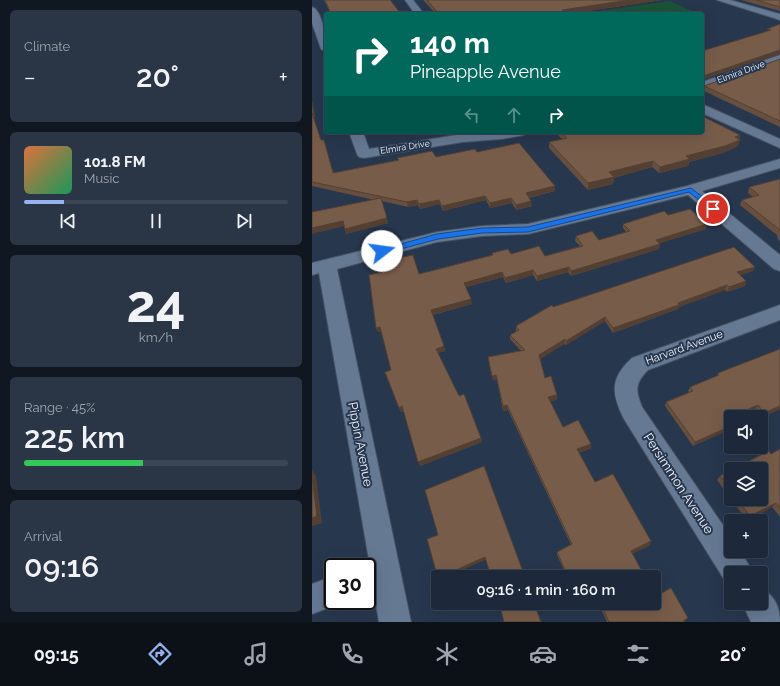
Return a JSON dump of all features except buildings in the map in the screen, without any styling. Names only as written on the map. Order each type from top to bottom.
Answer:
[{"type":"street","points":[[409,0],[418,12]]},
{"type":"street","points":[[721,0],[780,17]]},
{"type":"street","points":[[312,10],[324,43]]},
{"type":"street","name":"Elmira Drive","points":[[704,85],[780,58]]},
{"type":"street","points":[[704,109],[780,144]]},
{"type":"street","name":"Elmira Drive","points":[[357,134],[364,154],[463,138],[502,134]]},
{"type":"street","points":[[319,268],[437,237],[482,231],[528,229],[691,190],[780,163]]},
{"type":"street","points":[[691,190],[780,265]]},
{"type":"street","name":"Pippin Avenue","points":[[319,268],[373,558]]},
{"type":"street","name":"Harvard Avenue","points":[[632,412],[627,399],[625,383],[630,372],[640,364],[780,312]]},
{"type":"street","name":"Persimmon Avenue","points":[[632,412],[733,566]]},
{"type":"street","name":"Pippin Avenue","points":[[376,573],[395,622]]},
{"type":"street","points":[[312,599],[324,594]]},
{"type":"street","points":[[762,610],[770,622],[780,617]]},
{"type":"green space","points":[[670,1],[694,12],[591,12]]},
{"type":"route","points":[[382,251],[437,237],[482,231],[528,229],[691,190],[713,209]]}]
